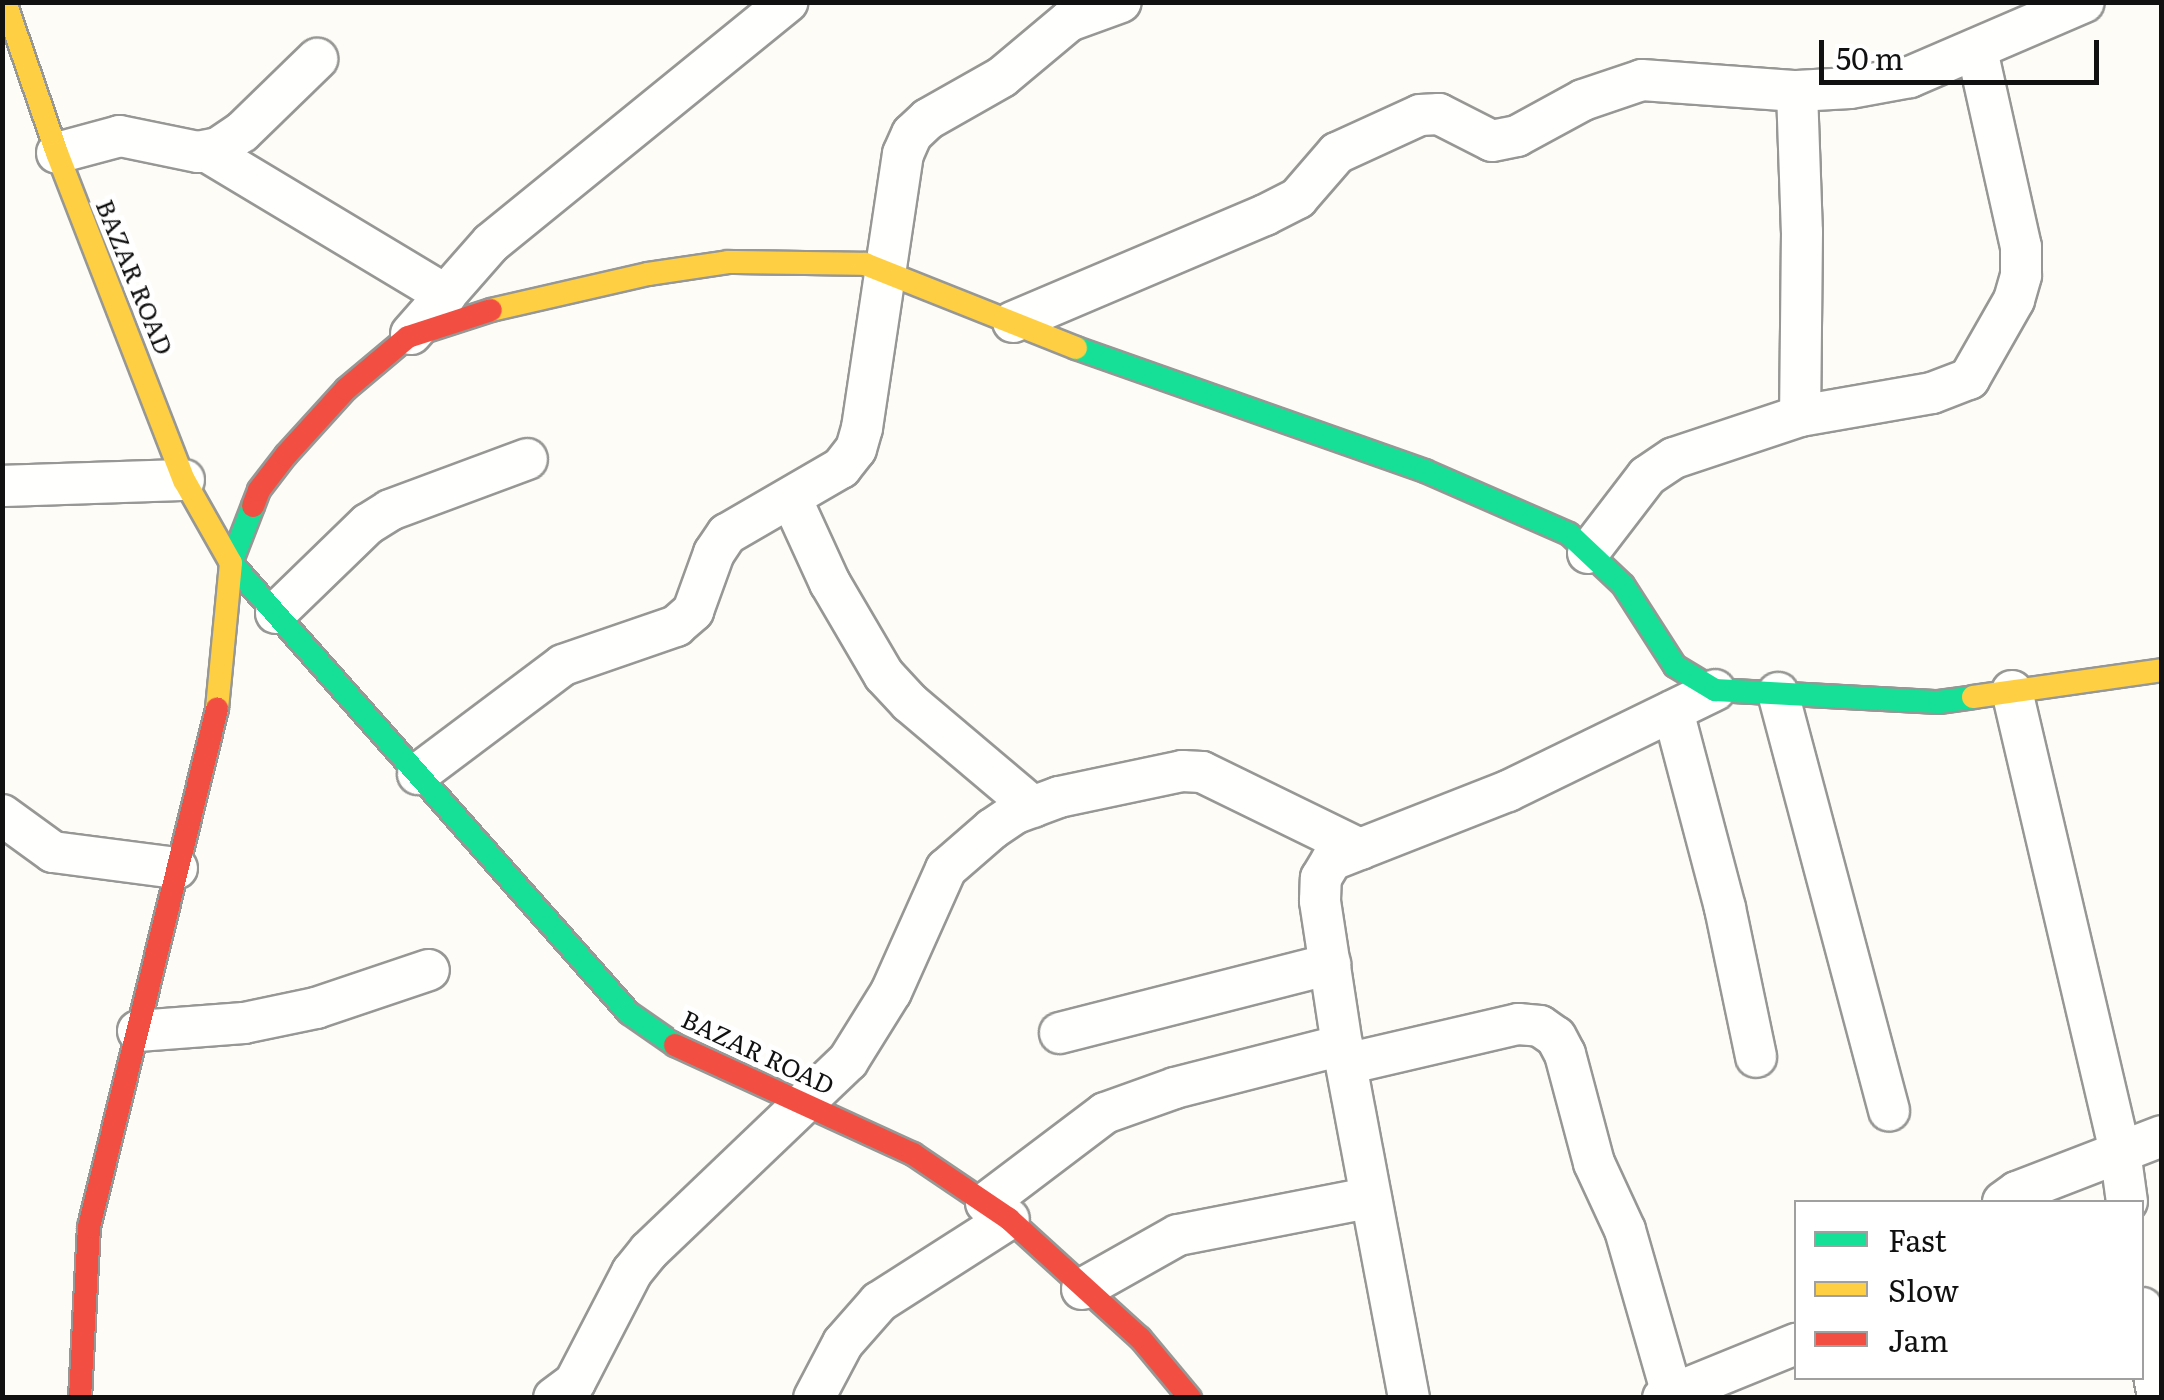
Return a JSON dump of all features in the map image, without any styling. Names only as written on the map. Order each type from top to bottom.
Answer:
[{"type":"street","name":"BAZAR ROAD","points":[[5,2],[57,153],[184,480],[230,563],[629,1014],[668,1042],[913,1154],[997,1211],[1140,1338],[1190,1398]]},
{"type":"street","points":[[80,1398],[89,1227],[222,686],[230,563],[260,490],[346,389],[408,337],[491,243],[788,2]]},
{"type":"street","points":[[418,774],[563,665],[676,626],[693,611],[714,553],[727,534],[842,468],[856,449],[904,154],[912,134],[928,120],[1002,78],[1069,22],[1121,2]]},
{"type":"street","points":[[1013,322],[1265,215],[1298,198],[1337,154],[1420,115],[1439,114],[1492,141],[1516,136],[1583,100],[1642,80],[1797,91],[1910,77],[2084,2]]},
{"type":"street","points":[[1588,553],[1647,476],[1712,443],[1800,416],[1932,394],[1970,379],[2014,300],[2021,247],[1977,50]]},
{"type":"street","points":[[206,151],[242,132],[318,58]]},
{"type":"street","points":[[1797,91],[1800,416]]},
{"type":"street","points":[[57,153],[120,136],[206,151],[446,295]]},
{"type":"street","points":[[408,337],[476,313],[648,274],[728,262],[865,264],[1108,362],[1425,471],[1569,534],[1623,585],[1676,666],[1715,690],[1939,702],[2162,670]]},
{"type":"street","points":[[276,614],[368,524],[390,510],[527,460]]},
{"type":"street","points":[[2,486],[184,480]]},
{"type":"street","points":[[792,498],[838,600],[884,675],[910,703],[1034,806]]},
{"type":"street","points":[[1409,1398],[1344,1054],[1320,901],[1322,878],[1332,860],[1508,791],[1715,690]]},
{"type":"street","points":[[2012,691],[2120,1151],[2127,1200]]},
{"type":"street","points":[[1778,694],[1889,1111]]},
{"type":"street","points":[[1673,710],[1725,908],[1756,1058]]},
{"type":"street","points":[[554,1398],[575,1382],[632,1272],[649,1251],[848,1061],[864,1040],[946,869],[992,828],[1034,806],[1117,783],[1202,772],[1360,848]]},
{"type":"street","points":[[2,814],[53,852],[178,868]]},
{"type":"street","points":[[1060,1033],[1330,964]]},
{"type":"street","points":[[138,1031],[244,1022],[316,1008],[429,970]]},
{"type":"street","points":[[814,1398],[842,1343],[879,1302],[997,1211],[1104,1113],[1175,1088],[1518,1024],[1540,1026],[1556,1037],[1565,1054],[1594,1163],[1622,1220],[1667,1396],[1794,1345]]},
{"type":"street","points":[[2006,1200],[2017,1192],[2162,1136]]},
{"type":"street","points":[[1082,1289],[1178,1235],[1369,1198]]},
{"type":"street","points":[[2144,1319],[2158,1398]]},
{"type":"traffic: fast","points":[[1076,348],[1425,471],[1569,534],[1623,585],[1675,666],[1715,690],[1939,702],[1973,697]]},
{"type":"traffic: fast","points":[[253,506],[231,563],[629,1013],[675,1045]]},
{"type":"traffic: slow","points":[[5,2],[57,153],[184,480],[231,563],[217,709]]},
{"type":"traffic: slow","points":[[491,310],[648,274],[728,262],[865,264],[1076,348]]},
{"type":"traffic: slow","points":[[1973,697],[2162,670]]},
{"type":"traffic: jam","points":[[253,506],[259,490],[286,455],[346,389],[408,337],[491,310]]},
{"type":"traffic: jam","points":[[80,1398],[89,1227],[217,709]]},
{"type":"traffic: jam","points":[[675,1045],[913,1154],[1009,1219],[1140,1338],[1190,1398]]}]
